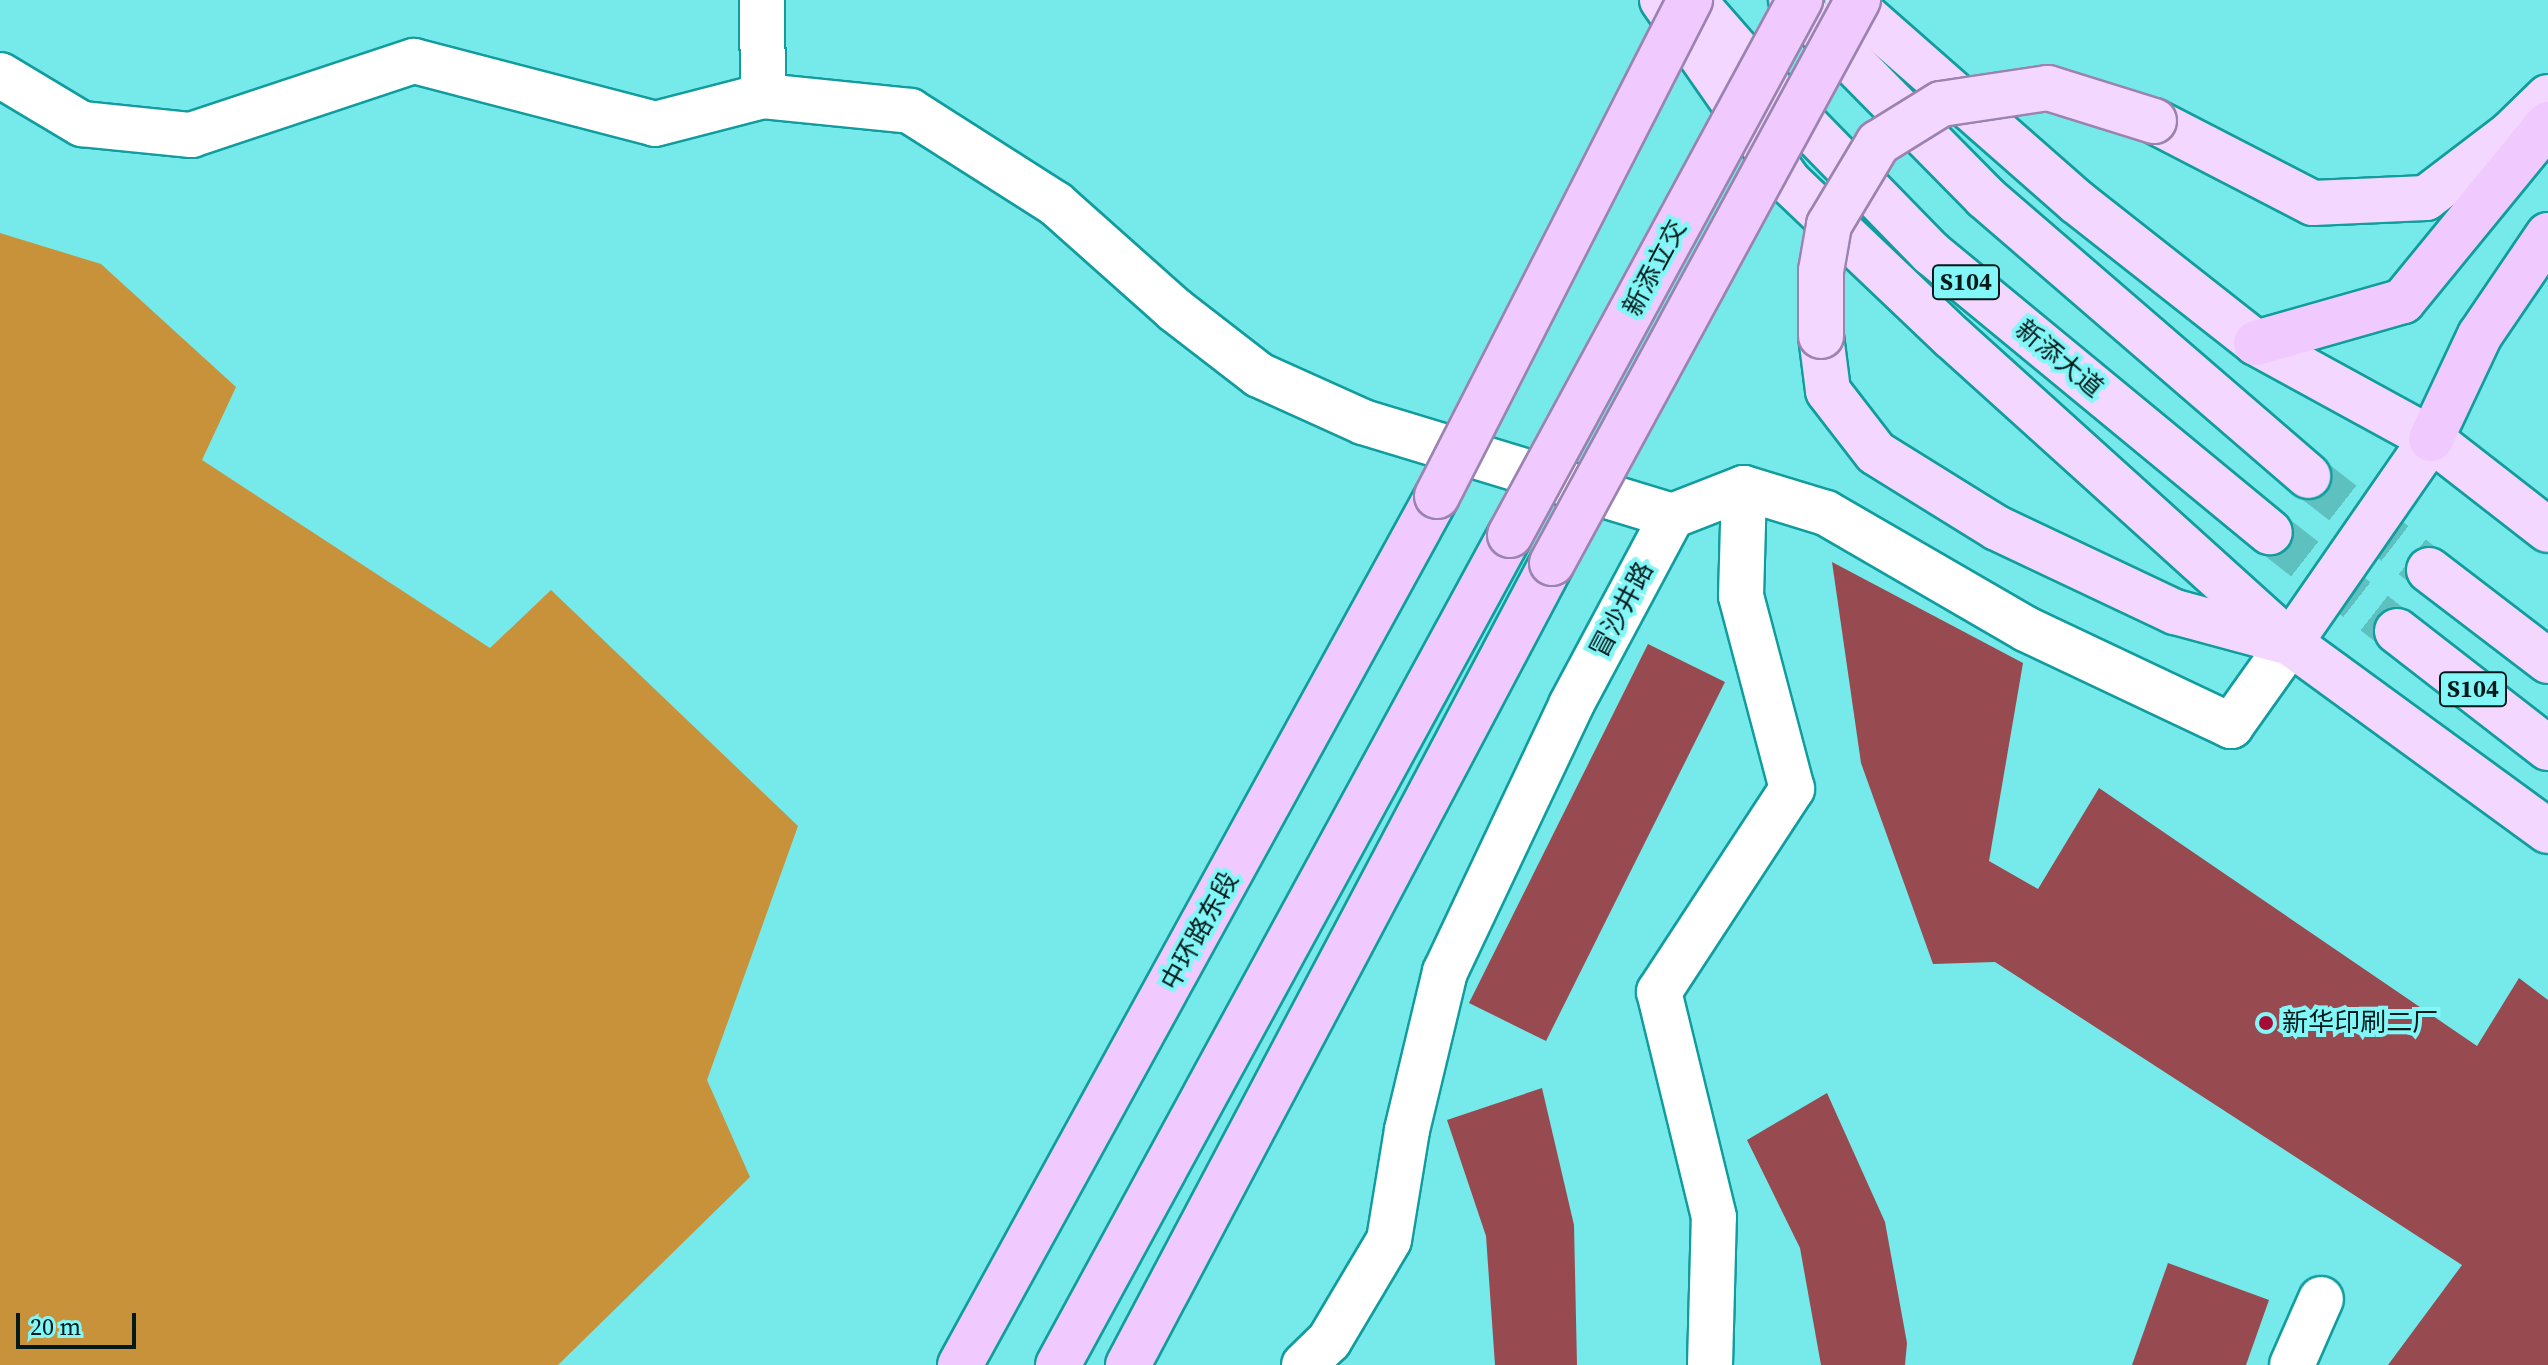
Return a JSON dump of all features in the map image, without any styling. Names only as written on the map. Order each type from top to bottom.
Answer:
[{"type":"highway","name":"中环路东段","points":[[960,1365],[1437,496],[1691,0]]},
{"type":"highway","name":"新添立交","points":[[1058,1365],[1800,0]]},
{"type":"highway","points":[[1128,1365],[1552,563],[1858,0]]},
{"type":"highway","points":[[2256,343],[2403,301],[2548,124]]},
{"type":"highway","points":[[2431,439],[2480,335],[2548,235]]},
{"type":"main road","points":[[1662,0],[1789,182],[1953,338],[2290,643],[2548,831]]},
{"type":"main road","name":"新添大道","points":[[1691,0],[1770,88],[1931,253],[2270,532]]},
{"type":"main road","name":"S104","points":[[1791,0],[1985,197],[2308,476]]},
{"type":"main road","points":[[1847,0],[2077,202],[2256,343],[2431,439],[2548,530]]},
{"type":"main road","points":[[2290,643],[2175,612],[1997,528],[1876,453],[1828,391],[1821,336],[1821,271],[1829,225],[1878,143],[1941,104],[2048,88],[2154,121],[2313,203],[2426,198],[2510,134],[2548,97]]},
{"type":"main road","points":[[2290,643],[2431,439]]},
{"type":"main road","name":"S104","points":[[2429,570],[2548,661]]},
{"type":"main road","name":"S104","points":[[2397,631],[2548,748]]},
{"type":"street","points":[[762,0],[763,96]]},
{"type":"street","points":[[0,75],[82,124],[191,135],[414,61],[655,124],[763,96],[910,111],[1056,204],[1175,310],[1259,375],[1363,422],[1672,516],[1744,488],[1826,513],[2026,629],[2231,726],[2290,643]]},
{"type":"street","points":[[1710,1365],[1714,1217],[1659,992],[1792,789],[1741,596],[1744,488]]},
{"type":"street","name":"冒沙井路","points":[[1304,1365],[1329,1341],[1389,1240],[1407,1130],[1445,972],[1571,705],[1672,516]]},
{"type":"street","points":[[2292,1365],[2321,1299]]},
{"type":"shaded area","points":[[0,233],[101,264],[236,387],[202,460],[490,648],[551,590],[798,826],[707,1080],[750,1177],[558,1365],[0,1365]]},
{"type":"building","name":"新华印刷二厂","points":[[1832,562],[2023,663],[1989,861],[2038,889],[2099,788],[2477,1046],[2519,978],[2548,1000],[2548,1365],[2388,1365],[2462,1265],[1995,962],[1933,964],[1861,763]]},
{"type":"building","points":[[1648,644],[1725,682],[1546,1041],[1469,1003]]},
{"type":"building","points":[[1542,1088],[1574,1225],[1577,1365],[1495,1365],[1486,1236],[1447,1120]]},
{"type":"building","points":[[1827,1093],[1885,1222],[1907,1343],[1905,1365],[1821,1365],[1800,1248],[1747,1140]]},
{"type":"building","points":[[2168,1263],[2269,1300],[2246,1365],[2132,1365]]},
{"type":"tunnel","points":[[2308,476],[2429,570]]},
{"type":"tunnel","points":[[2270,532],[2397,631]]},
{"type":"place","name":"新华印刷二厂","points":[[2266,1023]]}]
